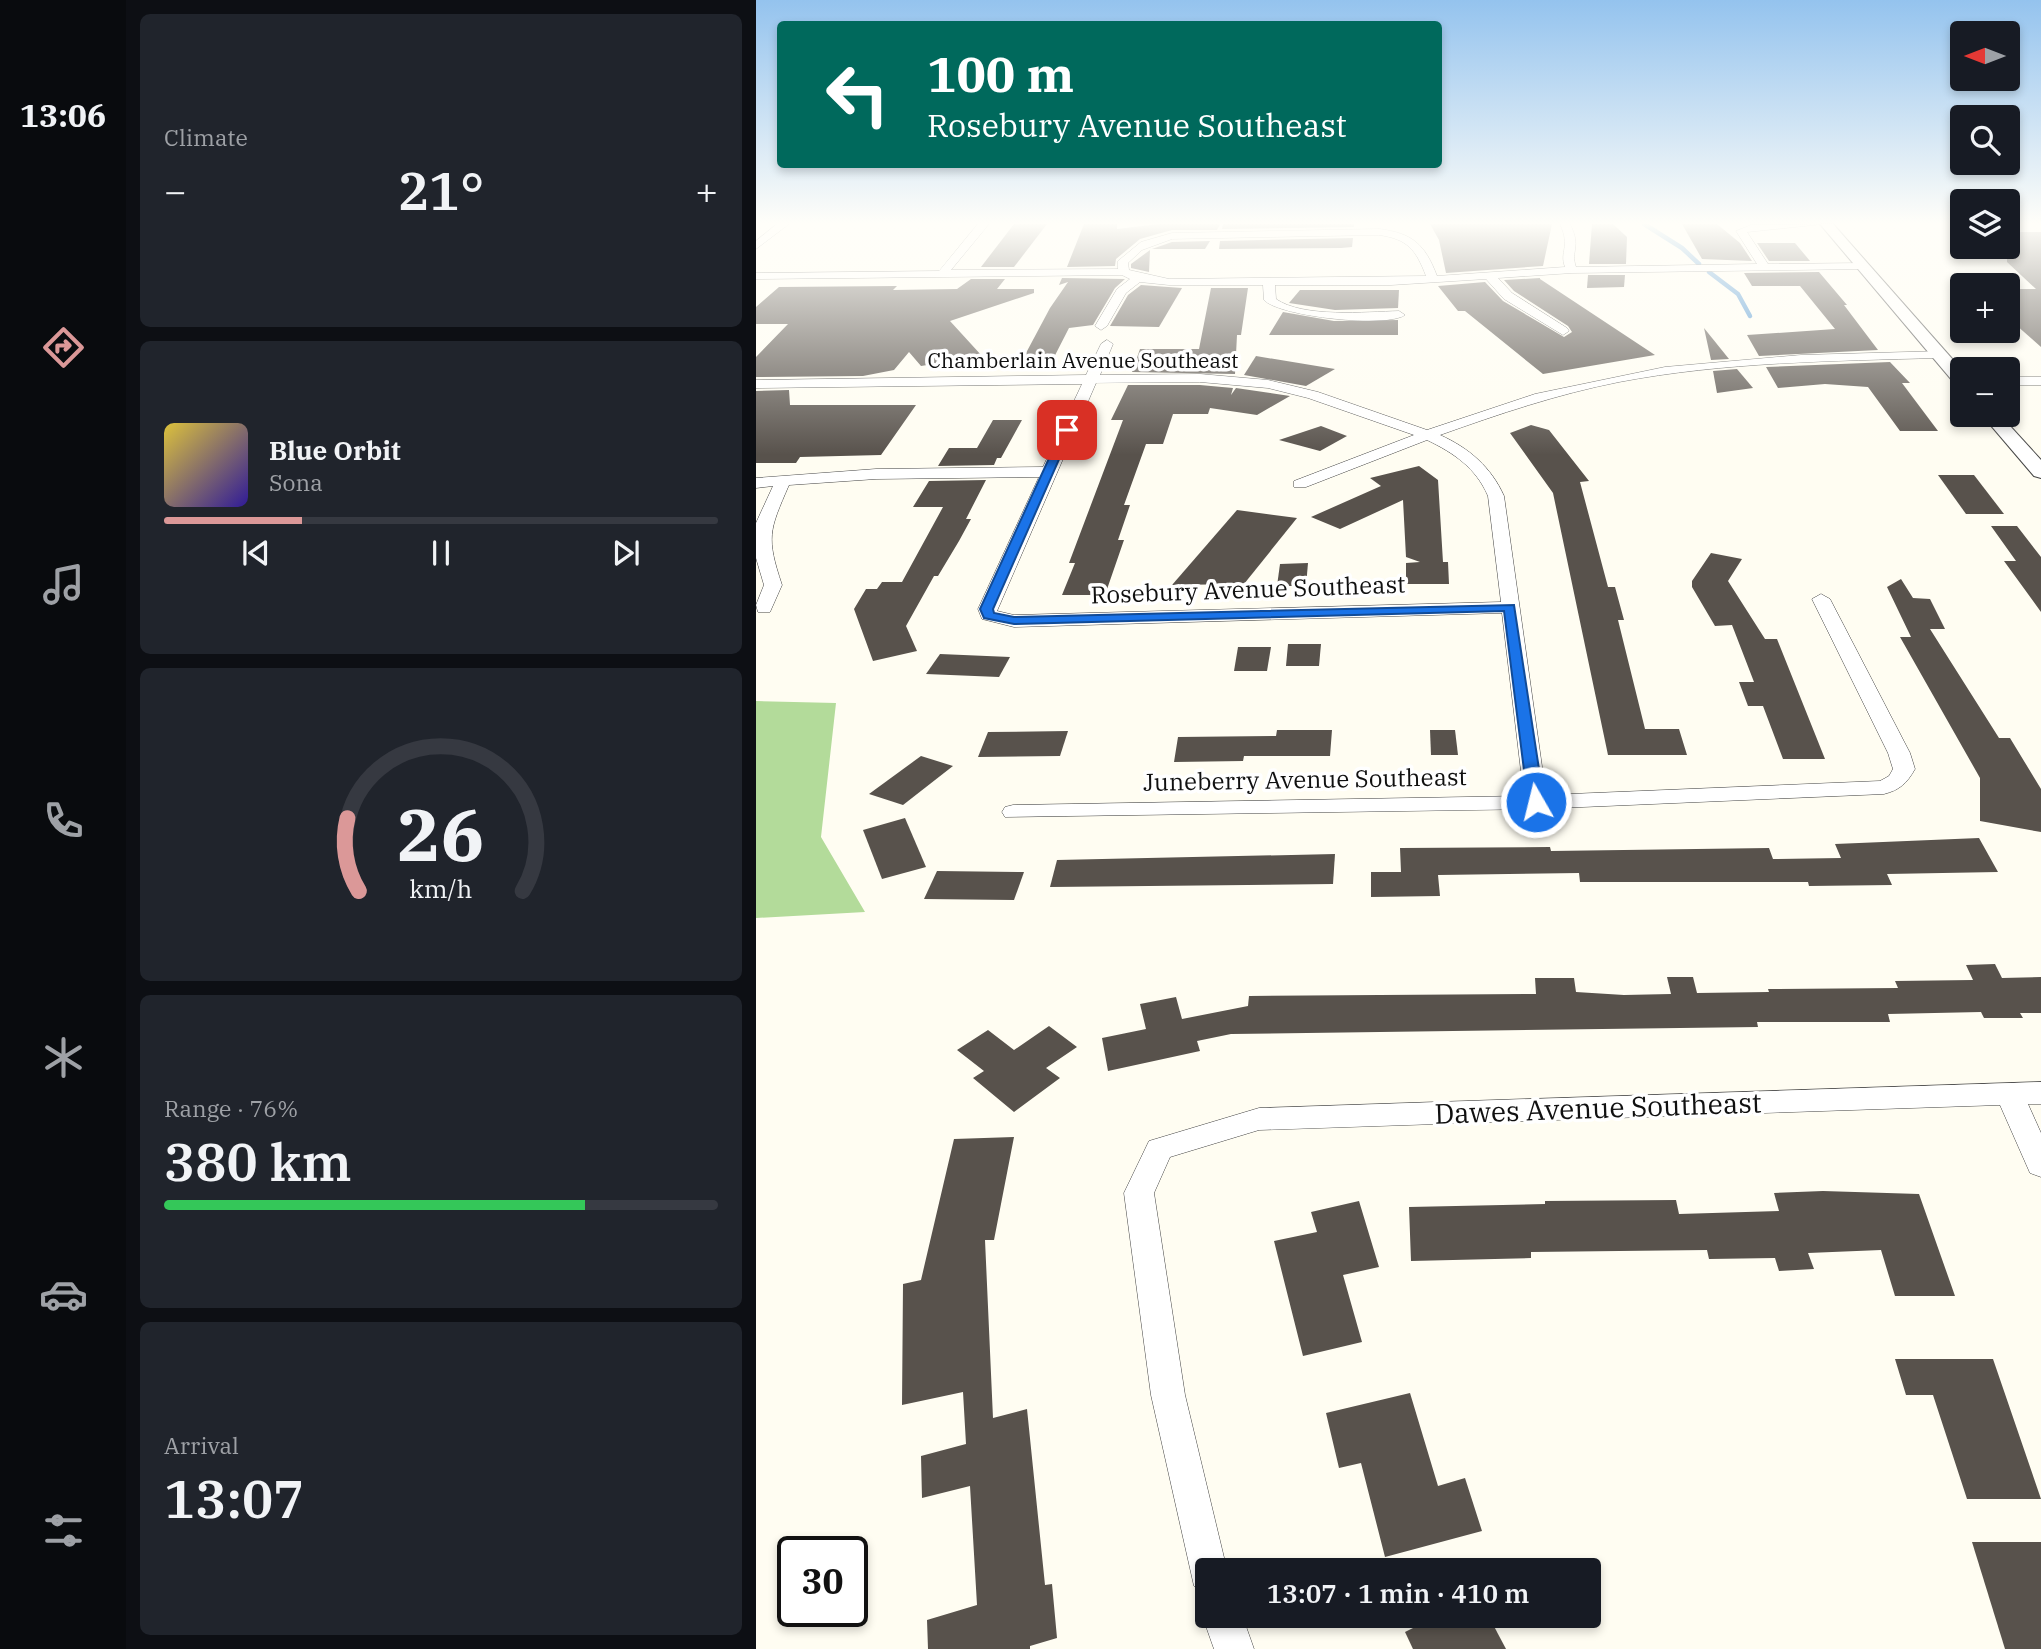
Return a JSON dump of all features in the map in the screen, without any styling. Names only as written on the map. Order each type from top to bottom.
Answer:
[{"type":"street","points":[[1101,326],[1115,301]]},
{"type":"street","points":[[1271,301],[1274,307],[1281,309],[1346,315],[1399,314]]},
{"type":"street","points":[[1516,301],[1563,331]]},
{"type":"street","points":[[1892,301],[1950,368]]},
{"type":"street","points":[[756,484],[876,474],[1048,472],[1107,344]]},
{"type":"street","points":[[1300,484],[1470,419],[1574,388],[1677,369],[1756,360],[1938,354]]},
{"type":"street","name":"Chamberlain Avenue Southeast","points":[[756,384],[1200,378],[1268,384],[1313,395],[1429,435],[1473,462],[1489,480],[1496,496],[1536,802]]},
{"type":"street","points":[[2020,381],[2041,381]]},
{"type":"street","points":[[2001,427],[2041,472]]},
{"type":"street","name":"Rosebury Avenue Southeast","points":[[1048,472],[987,609],[989,615],[1014,621],[1509,607]]},
{"type":"street","points":[[764,608],[773,585],[762,541],[763,526],[783,482]]},
{"type":"street","name":"Juneberry Avenue Southeast","points":[[1013,812],[1536,802],[1884,787],[1898,780],[1904,769],[1899,753],[1821,599]]},
{"type":"street","name":"Dawes Avenue Southeast","points":[[1205,1558],[1168,1395],[1139,1194],[1159,1149],[1259,1119],[2041,1093]]},
{"type":"street","points":[[2009,1094],[2041,1165]]},
{"type":"street","points":[[1227,1628],[1234,1649]]},
{"type":"green space","points":[[756,701],[836,703],[821,837],[865,912],[756,918]]},
{"type":"building","points":[[763,301],[1010,301],[950,321],[982,356],[921,366],[909,352],[894,370],[863,376],[756,377],[756,357],[788,324],[756,324],[756,307]]},
{"type":"building","points":[[1055,301],[1107,301],[1093,325],[1069,328],[1049,367],[1018,368]]},
{"type":"building","points":[[1125,301],[1174,301],[1159,327],[1110,326]]},
{"type":"building","points":[[1208,301],[1246,301],[1241,335],[1237,335],[1235,374],[1132,372],[1140,349],[1199,349]]},
{"type":"building","points":[[1398,301],[1398,308],[1335,310],[1289,303]]},
{"type":"building","points":[[1450,301],[1503,301],[1564,337],[1572,332],[1568,326],[1529,301],[1573,301],[1655,355],[1543,374],[1465,311],[1458,311]]},
{"type":"building","points":[[1812,301],[1844,301],[1878,350],[1759,356],[1747,335],[1835,329]]},
{"type":"building","points":[[2020,301],[2041,301],[2041,347],[2020,328]]},
{"type":"building","points":[[1283,312],[1334,321],[1398,320],[1398,335],[1269,335]]},
{"type":"building","points":[[1704,328],[1729,359],[1711,360]]},
{"type":"building","points":[[1256,356],[1335,369],[1306,386],[1244,375]]},
{"type":"building","points":[[1890,362],[1910,383],[1902,383],[1938,431],[1900,431],[1868,387],[1825,384],[1778,388],[1766,367]]},
{"type":"building","points":[[1737,369],[1753,388],[1717,393],[1713,371]]},
{"type":"building","points":[[1128,385],[1200,385],[1233,388],[1231,395],[1236,388],[1290,396],[1257,415],[1210,408],[1208,414],[1173,414],[1163,444],[1146,444],[1124,505],[1130,505],[1118,540],[1124,540],[1105,595],[1062,595],[1075,563],[1069,563],[1123,420],[1111,420]]},
{"type":"building","points":[[789,390],[790,405],[916,405],[881,455],[800,457],[796,463],[756,463],[756,391]]},
{"type":"building","points":[[993,420],[1022,420],[1001,458],[997,458],[994,465],[938,466],[949,448],[977,448]]},
{"type":"building","points":[[1531,425],[1549,430],[1589,481],[1580,482],[1608,587],[1615,587],[1624,620],[1618,620],[1645,729],[1679,729],[1687,755],[1608,755],[1553,493],[1510,433]]},
{"type":"building","points":[[1321,426],[1347,436],[1320,451],[1279,440]]},
{"type":"building","points":[[1419,466],[1438,480],[1443,562],[1448,562],[1449,584],[1406,584],[1406,563],[1420,562],[1406,557],[1403,500],[1340,529],[1311,517],[1381,486],[1370,478]]},
{"type":"building","points":[[1938,475],[1974,475],[2004,514],[1966,514]]},
{"type":"building","points":[[986,480],[966,519],[971,519],[959,541],[938,576],[934,576],[906,626],[917,651],[873,661],[854,609],[866,589],[877,589],[882,582],[902,582],[943,507],[913,507],[929,481]]},
{"type":"building","points":[[1237,510],[1297,518],[1244,584],[1172,585]]},
{"type":"building","points":[[1991,526],[2017,526],[2041,557],[2041,612],[2004,561],[2016,561]]},
{"type":"building","points":[[1711,553],[1742,559],[1728,581],[1765,639],[1777,639],[1825,759],[1783,759],[1763,706],[1748,706],[1739,682],[1754,682],[1732,625],[1715,626],[1692,587],[1692,581]]},
{"type":"building","points":[[1308,563],[1306,586],[1277,586],[1280,564]]},
{"type":"building","points":[[1901,579],[1913,598],[1930,599],[1945,629],[1930,629],[1999,738],[2010,738],[2041,789],[2041,832],[1980,821],[1980,778],[1900,637],[1911,637],[1887,587]]},
{"type":"building","points":[[1288,644],[1321,644],[1319,666],[1286,666]]},
{"type":"building","points":[[1238,647],[1271,647],[1267,671],[1234,671]]},
{"type":"building","points":[[940,654],[1010,657],[999,677],[926,674]]},
{"type":"building","points":[[1277,730],[1332,730],[1330,756],[1244,756],[1243,761],[1174,762],[1178,737],[1276,736]]},
{"type":"building","points":[[1430,730],[1455,730],[1458,755],[1431,755]]},
{"type":"building","points":[[1068,731],[1060,756],[978,757],[988,732]]},
{"type":"building","points":[[921,756],[953,766],[903,805],[869,794]]},
{"type":"building","points":[[905,818],[926,867],[882,879],[863,830]]},
{"type":"building","points":[[1979,838],[1998,872],[1887,874],[1892,885],[1809,886],[1808,882],[1580,882],[1579,873],[1438,875],[1440,896],[1371,897],[1371,872],[1401,872],[1400,848],[1550,847],[1551,851],[1769,848],[1773,859],[1841,858],[1835,844]]},
{"type":"building","points":[[1335,854],[1333,884],[1050,887],[1057,860]]},
{"type":"building","points":[[937,871],[1024,872],[1014,900],[924,899]]},
{"type":"building","points":[[1995,964],[2002,978],[2041,977],[2041,1013],[2020,1013],[2023,1018],[1984,1018],[1981,1012],[1888,1014],[1890,1022],[1757,1022],[1758,1027],[1231,1034],[1197,1041],[1200,1051],[1108,1071],[1102,1038],[1146,1029],[1140,1004],[1176,997],[1182,1019],[1248,1006],[1249,996],[1536,994],[1535,978],[1574,978],[1576,992],[1624,995],[1671,994],[1667,977],[1693,977],[1697,993],[1769,992],[1768,989],[1898,988],[1895,981],[1973,980],[1966,965]]},
{"type":"building","points":[[1049,1026],[1077,1047],[1046,1068],[1060,1078],[1014,1112],[973,1078],[984,1071],[957,1050],[988,1030],[1014,1050]]},
{"type":"building","points":[[1014,1137],[994,1240],[985,1240],[993,1418],[1027,1409],[1045,1585],[1052,1584],[1057,1638],[1030,1646],[1030,1649],[928,1649],[927,1620],[977,1605],[970,1486],[922,1498],[921,1456],[966,1444],[963,1392],[902,1405],[903,1284],[921,1280],[954,1139]]},
{"type":"building","points":[[1823,1191],[1919,1194],[1955,1296],[1895,1296],[1881,1250],[1808,1253],[1814,1269],[1779,1271],[1775,1258],[1709,1259],[1707,1250],[1531,1252],[1531,1258],[1411,1261],[1409,1207],[1545,1204],[1545,1201],[1676,1200],[1679,1214],[1779,1211],[1774,1193]]},
{"type":"building","points":[[1359,1201],[1379,1267],[1343,1275],[1362,1342],[1303,1356],[1274,1241],[1317,1232],[1311,1212]]},
{"type":"building","points":[[1895,1359],[1993,1359],[2041,1499],[1967,1499],[1933,1395],[1906,1395]]},
{"type":"building","points":[[1410,1393],[1438,1486],[1465,1478],[1482,1531],[1385,1557],[1361,1463],[1339,1468],[1326,1413]]},
{"type":"building","points":[[1972,1542],[2041,1542],[2041,1649],[2005,1649]]},
{"type":"building","points":[[1413,1628],[1495,1628],[1506,1649],[1413,1649],[1405,1632]]},
{"type":"waterway","points":[[1742,301],[1750,316]]},
{"type":"route","points":[[1067,430],[987,609],[989,615],[1014,621],[1509,607],[1536,802]]}]
